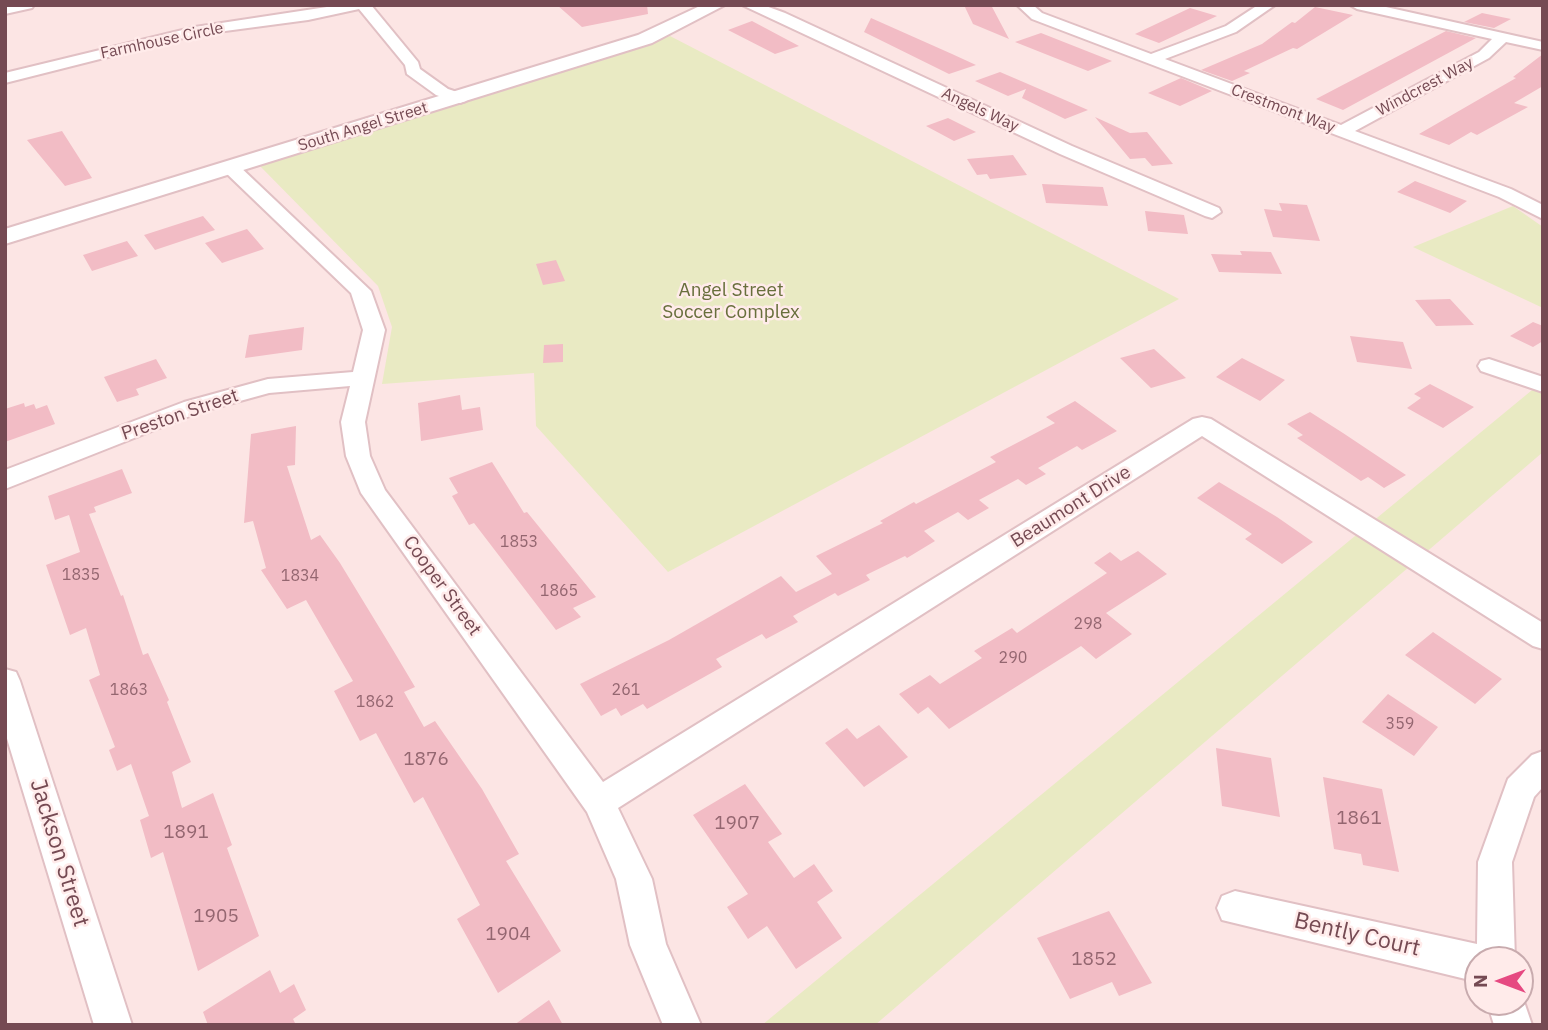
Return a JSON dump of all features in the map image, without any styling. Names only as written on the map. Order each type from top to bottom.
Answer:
[{"type":"street","points":[[5,10],[27,5]]},
{"type":"street","points":[[362,5],[413,65],[412,71],[442,92],[460,98]]},
{"type":"street","name":"Farmhouse Circle","points":[[5,78],[195,31],[308,16],[362,5]]},
{"type":"street","name":"South Angel Street","points":[[5,237],[645,39],[716,5]]},
{"type":"street","name":"Angels Way","points":[[749,5],[788,20],[1066,150],[1212,212]]},
{"type":"street","name":"Crestmont Way","points":[[1024,5],[1037,16],[1505,193],[1543,213]]},
{"type":"street","points":[[1152,59],[1231,29],[1268,5]]},
{"type":"street","points":[[1357,5],[1543,46]]},
{"type":"street","name":"Windcrest Way","points":[[1342,131],[1484,55],[1503,37]]},
{"type":"street","name":"Cooper Street","points":[[231,168],[361,291],[374,330],[353,422],[358,456],[374,493],[599,802],[634,879],[648,945],[682,1025]]},
{"type":"street","points":[[1489,366],[1543,385]]},
{"type":"street","name":"Preston Street","points":[[5,480],[192,407],[268,386],[362,378]]},
{"type":"street","name":"Beaumont Drive","points":[[599,802],[1202,425],[1543,638]]},
{"type":"street","name":"Jackson Street","points":[[5,681],[113,1025]]},
{"type":"street","points":[[1496,946],[1495,862],[1520,789],[1543,765]]},
{"type":"street","name":"Bently Court","points":[[1235,908],[1464,960]]},
{"type":"green space","name":"Angel Street Soccer Complex","points":[[670,36],[1179,299],[668,572],[536,426],[534,373],[382,384],[392,327],[378,286],[258,164]]},
{"type":"green space","points":[[1513,206],[1543,227],[1543,308],[1413,247]]},
{"type":"green space","points":[[1543,381],[1543,452],[875,1025],[762,1025]]},
{"type":"building","points":[[557,5],[647,5],[648,14],[582,27]]},
{"type":"building","points":[[964,5],[991,5],[1009,39],[973,24]]},
{"type":"building","points":[[1315,7],[1353,15],[1297,49],[1293,48],[1244,71],[1250,73],[1232,81],[1201,70],[1262,44]]},
{"type":"building","points":[[1190,8],[1217,16],[1159,43],[1135,34]]},
{"type":"building","points":[[1482,13],[1511,19],[1494,28],[1464,22]]},
{"type":"building","points":[[871,18],[976,65],[949,74],[864,32]]},
{"type":"building","points":[[752,21],[799,46],[775,54],[728,30]]},
{"type":"building","points":[[1446,31],[1476,38],[1343,110],[1316,99]]},
{"type":"building","points":[[1041,33],[1112,61],[1088,71],[1015,42]]},
{"type":"building","points":[[1543,54],[1543,86],[1514,103],[1528,107],[1477,135],[1471,132],[1449,145],[1419,134],[1516,78],[1513,77]]},
{"type":"building","points":[[1000,72],[1088,110],[1065,119],[1022,98],[1026,89],[1008,96],[975,81]]},
{"type":"building","points":[[1181,78],[1212,91],[1180,106],[1148,93]]},
{"type":"building","points":[[1095,117],[1130,133],[1147,132],[1173,164],[1152,166],[1145,158],[1130,159]]},
{"type":"building","points":[[948,118],[976,132],[954,141],[926,126]]},
{"type":"building","points":[[62,131],[92,178],[65,186],[27,140]]},
{"type":"building","points":[[1013,155],[1027,175],[990,179],[987,174],[977,175],[967,159]]},
{"type":"building","points":[[1415,181],[1467,201],[1450,213],[1397,192]]},
{"type":"building","points":[[1042,184],[1103,187],[1108,206],[1046,203]]},
{"type":"building","points":[[1279,203],[1307,205],[1320,241],[1273,237],[1264,209],[1282,211]]},
{"type":"building","points":[[1145,211],[1184,215],[1188,234],[1148,231]]},
{"type":"building","points":[[203,216],[215,230],[155,250],[144,235]]},
{"type":"building","points":[[247,229],[264,249],[222,263],[205,243]]},
{"type":"building","points":[[127,241],[138,256],[92,271],[83,255]]},
{"type":"building","points":[[1240,251],[1271,252],[1282,274],[1219,272],[1211,254],[1242,255]]},
{"type":"building","points":[[556,260],[565,281],[543,285],[536,264]]},
{"type":"building","points":[[1450,299],[1474,325],[1436,326],[1415,300]]},
{"type":"building","points":[[1533,322],[1543,326],[1543,341],[1533,347],[1510,336]]},
{"type":"building","points":[[304,327],[302,350],[245,358],[249,335]]},
{"type":"building","points":[[1350,336],[1403,342],[1412,369],[1357,362]]},
{"type":"building","points":[[563,344],[563,362],[543,363],[544,345]]},
{"type":"building","points":[[1154,349],[1186,378],[1151,388],[1120,358]]},
{"type":"building","points":[[1242,358],[1285,380],[1260,401],[1216,377]]},
{"type":"building","points":[[156,359],[167,378],[136,389],[139,395],[117,402],[104,377]]},
{"type":"building","points":[[1430,384],[1474,407],[1443,428],[1407,408],[1421,398],[1414,394]]},
{"type":"building","points":[[460,395],[462,410],[480,407],[483,430],[421,441],[418,403]]},
{"type":"building","points":[[1075,401],[1117,431],[1082,450],[1077,446],[1038,468],[1046,474],[1026,485],[1018,479],[979,500],[989,508],[968,520],[958,512],[924,531],[935,541],[907,558],[905,556],[866,575],[870,580],[838,596],[835,593],[793,616],[798,622],[766,639],[762,634],[716,659],[722,667],[647,709],[643,704],[621,716],[616,708],[601,716],[580,684],[669,640],[781,576],[796,592],[832,574],[816,556],[883,523],[880,521],[914,502],[916,504],[996,462],[990,457],[1055,423],[1046,417]]},
{"type":"building","points":[[24,403],[25,407],[34,404],[36,409],[47,405],[55,424],[5,442],[5,409]]},
{"type":"building","points":[[1310,412],[1406,475],[1384,488],[1368,477],[1361,481],[1297,438],[1303,435],[1287,424]]},
{"type":"building","points":[[296,426],[295,465],[287,466],[311,540],[320,535],[393,650],[415,687],[404,692],[424,727],[435,721],[482,789],[519,854],[506,861],[561,951],[498,993],[457,919],[480,905],[423,797],[414,803],[376,733],[360,741],[334,691],[353,681],[306,600],[287,609],[261,570],[266,568],[253,521],[244,523],[251,434]]},
{"type":"building","points":[[492,462],[524,513],[527,512],[596,597],[573,608],[581,617],[556,630],[474,523],[469,525],[452,496],[458,493],[449,478]]},
{"type":"building","points":[[122,469],[132,493],[94,507],[96,512],[89,514],[121,596],[123,595],[143,655],[148,653],[169,700],[167,702],[191,762],[172,772],[182,808],[213,793],[232,845],[227,848],[259,936],[198,971],[163,852],[151,858],[140,820],[149,816],[131,764],[117,771],[109,750],[115,747],[89,680],[100,675],[86,628],[70,635],[46,565],[80,552],[69,515],[55,520],[48,496]]},
{"type":"building","points":[[1219,482],[1313,542],[1282,564],[1245,539],[1252,534],[1197,498]]},
{"type":"building","points":[[1138,551],[1167,574],[1106,613],[1132,634],[1096,659],[1081,646],[949,729],[928,707],[918,714],[899,694],[930,675],[940,684],[982,658],[974,651],[1012,628],[1017,633],[1107,573],[1094,563],[1110,552],[1121,561]]},
{"type":"building","points":[[1433,632],[1502,679],[1475,704],[1405,655]]},
{"type":"building","points":[[1388,694],[1438,727],[1414,756],[1362,722]]},
{"type":"building","points":[[879,725],[908,757],[864,787],[825,743],[847,728],[857,739]]},
{"type":"building","points":[[1216,748],[1271,758],[1280,817],[1222,806]]},
{"type":"building","points":[[1323,777],[1382,789],[1399,872],[1363,865],[1361,854],[1334,849]]},
{"type":"building","points":[[745,784],[782,834],[768,842],[794,878],[814,864],[833,891],[817,902],[842,938],[796,969],[767,926],[748,939],[727,907],[748,894],[693,815]]},
{"type":"building","points":[[1109,911],[1152,983],[1119,996],[1112,982],[1070,999],[1037,938]]},
{"type":"building","points":[[270,970],[280,993],[294,984],[306,1010],[293,1019],[296,1025],[208,1025],[203,1012]]},
{"type":"building","points":[[549,1000],[563,1025],[514,1025]]}]
